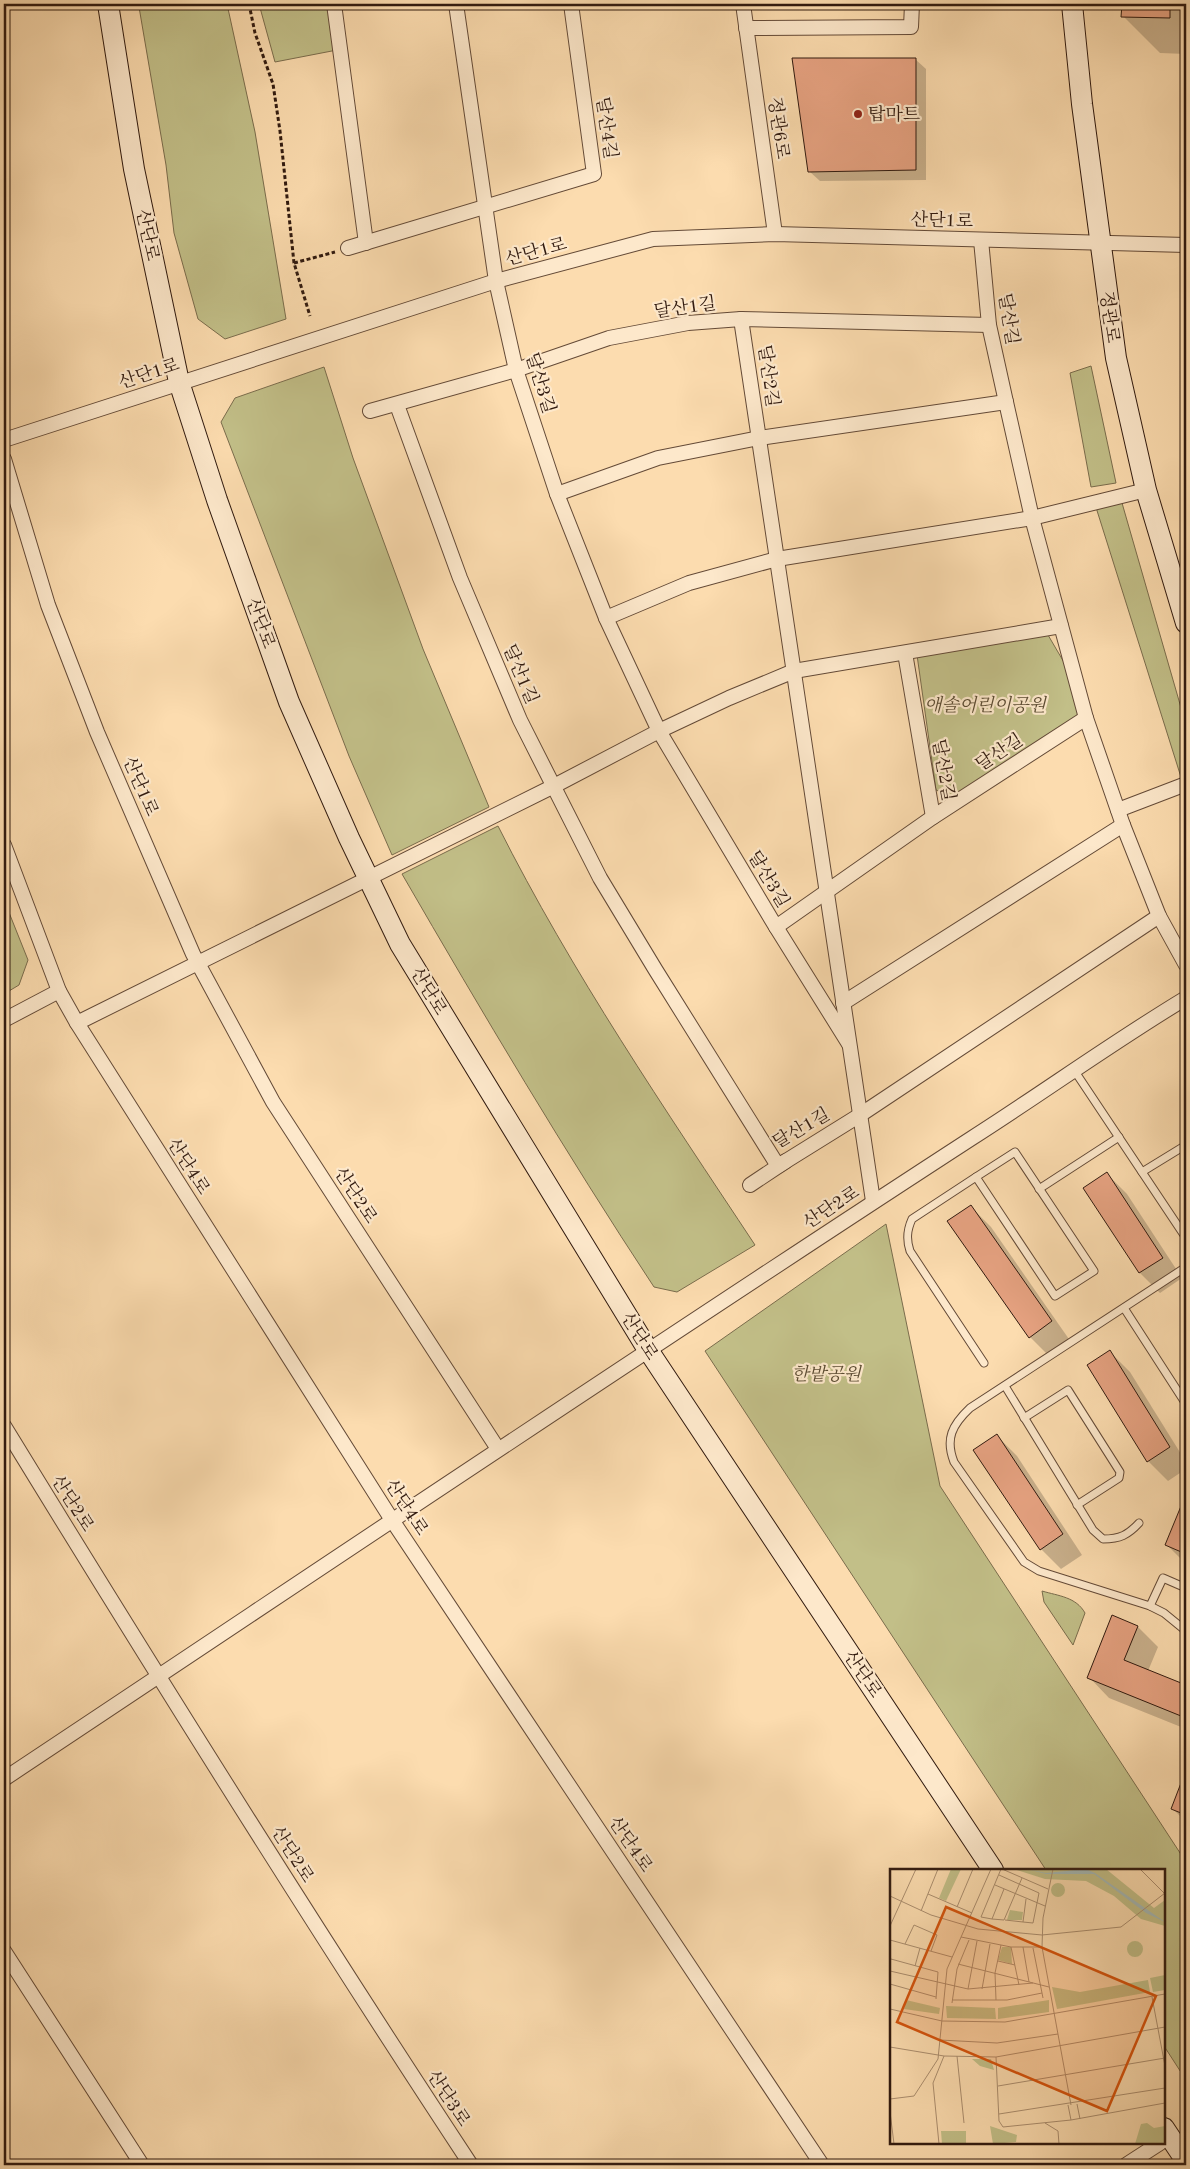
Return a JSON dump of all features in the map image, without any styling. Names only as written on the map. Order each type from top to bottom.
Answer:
[{"type":"street","name":"산단로","points":[[108,4],[134,169],[179,382],[217,500],[289,702],[368,878],[400,944],[648,1350],[992,1869]]},
{"type":"street","points":[[334,4],[366,243]]},
{"type":"street","points":[[456,4],[485,207]]},
{"type":"street","name":"달산4길","points":[[348,248],[594,174],[571,4]]},
{"type":"street","name":"정관6로","points":[[743,4],[775,234]]},
{"type":"street","points":[[746,28],[911,27],[912,4]]},
{"type":"street","name":"정관로","points":[[1072,4],[1100,243],[1116,358],[1146,490],[1186,623]]},
{"type":"street","name":"달산3길","points":[[485,207],[496,281],[516,370],[557,494],[606,618],[660,731],[776,927],[849,1044]]},
{"type":"street","name":"산단1로","points":[[4,440],[496,281],[653,238],[775,234],[1186,245]]},
{"type":"street","name":"달산길","points":[[981,240],[989,325],[1032,518],[1086,718],[1123,825],[1159,916],[1186,965]]},
{"type":"street","name":"달산1길","points":[[370,411],[397,405],[516,370],[609,338],[688,323],[741,319],[989,325]]},
{"type":"street","name":"달산2길","points":[[741,319],[873,1202]]},
{"type":"street","points":[[557,494],[658,458],[759,438],[1006,402]]},
{"type":"street","name":"달산1길","points":[[397,405],[460,578],[520,720],[605,886],[778,1166],[860,1115],[1159,916]]},
{"type":"street","name":"산단1로","points":[[4,459],[48,605],[97,732],[193,954]]},
{"type":"street","points":[[606,618],[689,583],[777,559],[1032,518],[1146,490]]},
{"type":"street","points":[[77,1023],[554,786],[660,731],[729,698],[794,671],[1061,626]]},
{"type":"street","name":"달산2길","points":[[827,892],[933,817],[905,653]]},
{"type":"street","name":"달산길","points":[[933,817],[1086,718]]},
{"type":"street","points":[[1118,810],[1186,784]]},
{"type":"street","points":[[843,1003],[1123,825]]},
{"type":"street","name":"산단4로","points":[[4,845],[59,991],[77,1023],[392,1520],[822,2165]]},
{"type":"street","points":[[776,927],[827,892]]},
{"type":"street","name":"산단2로","points":[[193,954],[273,1102],[498,1449]]},
{"type":"street","points":[[4,1020],[59,991]]},
{"type":"street","name":"산단2로","points":[[4,1778],[498,1449],[974,1137],[1126,1034],[1186,998]]},
{"type":"street","points":[[750,1185],[794,1156]]},
{"type":"street","name":"산단2로","points":[[4,1426],[158,1676],[396,2051]]},
{"type":"street","points":[[4,1951],[142,2165]]},
{"type":"street","name":"산단3로","points":[[396,2051],[471,2165]]},
{"type":"street","points":[[1165,2138],[1186,2161]]},
{"type":"street","points":[[1126,2165],[1154,2144]]},
{"type":"lane","points":[[1074,1070],[1186,1238]]},
{"type":"lane","points":[[1039,1189],[1119,1137]]},
{"type":"lane","points":[[1142,1172],[1186,1145]]},
{"type":"lane","points":[[976,1177],[1055,1296],[1094,1271],[1015,1152],[976,1177],[912,1219],[908,1228],[907,1242],[910,1251],[984,1363]]},
{"type":"lane","points":[[1186,1267],[970,1408],[954,1426],[949,1450],[954,1462],[1024,1562],[1039,1571],[1150,1606],[1177,1622],[1186,1631]]},
{"type":"lane","points":[[1124,1308],[1186,1404]]},
{"type":"lane","points":[[1005,1386],[1092,1530],[1103,1539],[1115,1539],[1128,1535],[1139,1523]]},
{"type":"lane","points":[[1024,1418],[1068,1390],[1120,1472],[1119,1478],[1077,1505]]},
{"type":"lane","points":[[1150,1606],[1163,1578],[1186,1588]]},
{"type":"path","points":[[249,4],[255,33],[273,84],[280,131],[294,264],[310,316]]},
{"type":"path","points":[[294,264],[348,248]]},
{"type":"green space","points":[[159,4],[227,4],[255,132],[286,319],[225,339],[198,319],[174,233],[166,165],[139,7]]},
{"type":"green space","points":[[259,4],[332,4],[337,50],[275,62]]},
{"type":"green space","points":[[1091,366],[1116,483],[1091,487],[1070,373]]},
{"type":"green space","points":[[324,367],[353,458],[423,649],[489,807],[392,855],[349,756],[221,422],[235,398]]},
{"type":"green space","points":[[1120,496],[1186,725],[1186,793],[1094,501]]},
{"type":"green space","name":"애솔어린이공원","points":[[1048,635],[1065,664],[1079,715],[953,797],[936,790],[917,655]]},
{"type":"green space","points":[[498,826],[557,934],[620,1040],[755,1245],[677,1292],[654,1287],[588,1185],[525,1082],[402,874]]},
{"type":"green space","points":[[4,900],[28,960],[19,985],[4,994]]},
{"type":"green space","name":"한밭공원","points":[[886,1224],[940,1486],[1186,1862],[1186,2080],[1165,2048],[1165,1869],[1045,1869],[705,1351]]},
{"type":"green space","points":[[1042,1591],[1072,1600],[1085,1613],[1073,1645],[1044,1602]]},
{"type":"building","points":[[1122,4],[1170,4],[1170,18],[1121,17]]},
{"type":"building","name":"탑마트","points":[[792,58],[916,58],[916,170],[808,172]]},
{"type":"building","points":[[1107,1172],[1163,1258],[1139,1273],[1083,1188]]},
{"type":"building","points":[[971,1205],[1052,1321],[1029,1338],[947,1221]]},
{"type":"building","points":[[1110,1350],[1170,1447],[1147,1462],[1087,1365]]},
{"type":"building","points":[[997,1434],[1063,1534],[1040,1550],[973,1450]]},
{"type":"building","points":[[1186,1494],[1186,1554],[1165,1545]]},
{"type":"building","points":[[1112,1615],[1138,1626],[1124,1660],[1186,1685],[1186,1704],[1181,1716],[1087,1678]]},
{"type":"building","points":[[1186,1770],[1186,1815],[1171,1809]]},
{"type":"place","name":"탑마트","points":[[858,114]]}]
